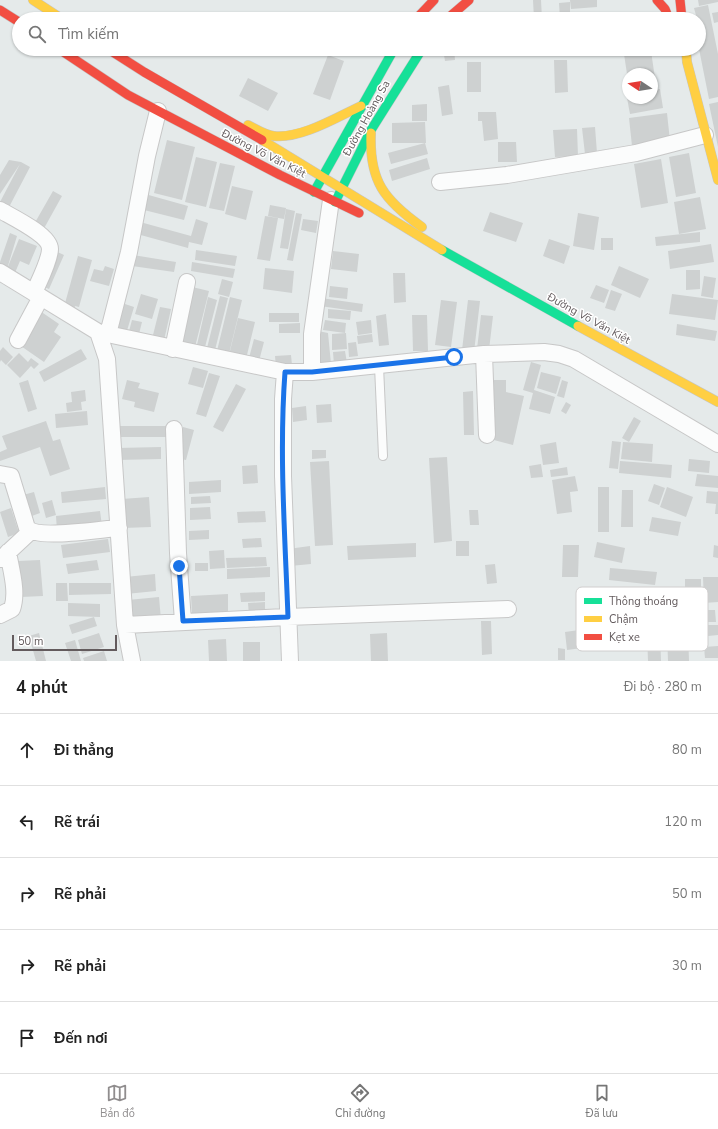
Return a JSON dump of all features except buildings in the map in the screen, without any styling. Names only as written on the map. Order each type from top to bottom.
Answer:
[{"type":"main road","points":[[33,0],[51,12]]},
{"type":"main road","points":[[423,12],[434,0]]},
{"type":"main road","points":[[455,12],[469,0]]},
{"type":"main road","points":[[657,0],[666,12]]},
{"type":"main road","points":[[680,0],[681,12]]},
{"type":"main road","points":[[0,10],[12,18]]},
{"type":"main road","name":"Đường Võ Văn Kiệt","points":[[70,56],[128,95],[314,192],[465,264],[718,402]]},
{"type":"main road","name":"Đường Võ Văn Kiệt","points":[[119,56],[342,188],[465,264]]},
{"type":"main road","name":"Đường Hoàng Sa","points":[[314,192],[390,56]]},
{"type":"main road","name":"Đường Hoàng Sa","points":[[333,201],[342,188],[371,130],[418,56]]},
{"type":"main road","points":[[685,56],[718,180]]},
{"type":"main road","points":[[687,56],[687,62]]},
{"type":"main road","points":[[197,103],[274,136],[295,133],[317,126],[361,106]]},
{"type":"main road","points":[[371,130],[370,156],[376,177],[385,194],[399,211],[435,236],[465,264]]},
{"type":"street","points":[[132,661],[125,625],[119,528],[103,333],[129,252],[147,156],[158,111]]},
{"type":"street","points":[[440,182],[507,175],[597,160],[636,153],[705,135]]},
{"type":"street","points":[[312,372],[312,334],[333,201]]},
{"type":"street","points":[[0,210],[46,238],[50,248],[38,295],[18,340]]},
{"type":"street","points":[[0,272],[103,333],[285,372],[312,372],[379,366],[484,354],[544,352],[560,354],[574,359],[718,444]]},
{"type":"street","points":[[173,349],[187,282]]},
{"type":"street","points":[[484,354],[487,436]]},
{"type":"street","points":[[285,372],[283,399],[283,476],[290,661]]},
{"type":"street","points":[[174,429],[178,553],[183,621]]},
{"type":"street","points":[[0,474],[11,476],[27,528],[30,531],[38,534],[119,528]]},
{"type":"street","points":[[0,615],[12,609],[15,594],[4,556],[30,531]]},
{"type":"street","points":[[125,625],[183,621],[508,610]]},
{"type":"lane","points":[[379,366],[383,456]]},
{"type":"traffic: fast","points":[[314,192],[390,56]]},
{"type":"traffic: fast","points":[[335,202],[371,130],[418,56]]},
{"type":"traffic: fast","points":[[442,250],[578,326]]},
{"type":"traffic: slow","points":[[33,0],[51,12]]},
{"type":"traffic: slow","points":[[687,56],[718,180]]},
{"type":"traffic: slow","points":[[248,125],[267,134],[274,136],[285,136],[307,131],[361,106]]},
{"type":"traffic: slow","points":[[371,133],[371,150],[376,177],[389,198],[398,208],[422,227]]},
{"type":"traffic: slow","points":[[262,140],[442,250]]},
{"type":"traffic: slow","points":[[578,326],[718,402]]},
{"type":"traffic: jam","points":[[423,12],[434,0]]},
{"type":"traffic: jam","points":[[455,12],[469,0]]},
{"type":"traffic: jam","points":[[657,0],[666,12]]},
{"type":"traffic: jam","points":[[680,0],[681,12]]},
{"type":"traffic: jam","points":[[0,10],[12,18]]},
{"type":"traffic: jam","points":[[70,56],[128,95],[280,175],[359,213]]},
{"type":"traffic: jam","points":[[119,56],[262,140]]},
{"type":"route","points":[[179,566],[183,621],[288,617],[283,476],[283,399],[285,372],[312,372],[454,357]]}]
